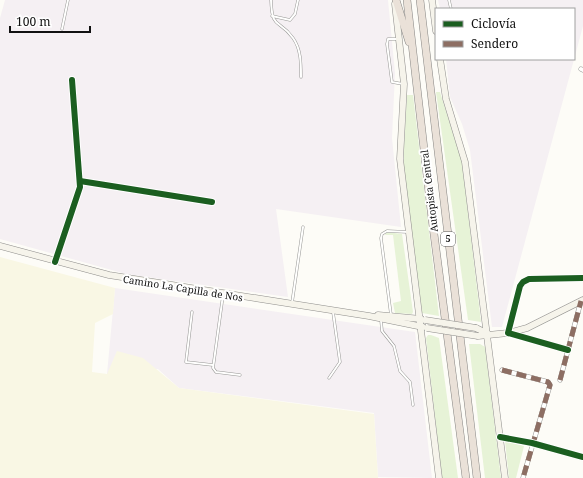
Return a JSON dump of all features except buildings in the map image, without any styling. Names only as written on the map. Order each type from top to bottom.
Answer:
[{"type":"highway","points":[[395,0],[415,62]]},
{"type":"highway","name":"Autopista Central","points":[[407,0],[432,219],[466,478]]},
{"type":"highway","name":"Autopista Central","points":[[420,0],[477,478]]},
{"type":"main road","points":[[395,0],[404,84],[400,159],[408,232],[422,320],[420,326],[438,478]]},
{"type":"main road","points":[[432,0],[435,23]]},
{"type":"main road","points":[[440,60],[446,99],[465,162],[488,334],[505,478]]},
{"type":"main road","name":"Camino La Capilla de Nos","points":[[0,246],[55,262],[109,275],[369,316],[427,328],[478,336],[488,334]]},
{"type":"main road","points":[[488,334],[508,333],[527,328],[582,300]]},
{"type":"main road","name":"Camino La Capilla de Nos","points":[[369,316],[392,316],[476,328],[488,334]]},
{"type":"street","points":[[55,262],[77,200],[80,180],[72,80]]},
{"type":"street","points":[[80,180],[212,202]]},
{"type":"street","points":[[568,350],[508,333],[519,288],[523,282],[529,279],[583,278]]},
{"type":"street","points":[[560,380],[582,300]]},
{"type":"street","points":[[502,370],[550,383],[523,478]]},
{"type":"street","points":[[500,437],[532,443],[583,457]]},
{"type":"lane","points":[[62,29],[68,0]]},
{"type":"lane","points":[[271,0],[272,16],[274,21],[294,39],[301,57],[301,77]]},
{"type":"lane","points":[[272,16],[290,20],[295,14],[298,0]]},
{"type":"lane","points":[[398,39],[388,39],[387,44],[392,82],[404,84]]},
{"type":"lane","points":[[292,305],[303,227]]},
{"type":"lane","points":[[392,316],[381,238],[382,234],[387,231],[408,232]]},
{"type":"lane","points":[[223,294],[213,366],[216,372],[240,375]]},
{"type":"lane","points":[[330,378],[340,362],[333,311]]},
{"type":"lane","points":[[192,312],[186,362],[213,366]]},
{"type":"lane","points":[[381,319],[382,331],[394,346],[400,371],[410,382],[413,405]]},
{"type":"shaded area","points":[[5,0],[388,0],[395,73],[392,138],[401,227],[276,209],[288,297],[126,274],[0,239],[0,18]]},
{"type":"shaded area","points":[[438,0],[583,0],[583,26],[575,56],[575,8],[440,8]]},
{"type":"shaded area","points":[[446,60],[574,60],[502,327],[492,327],[470,150],[462,124],[450,97]]},
{"type":"shaded area","points":[[0,257],[115,288],[113,314],[95,323],[92,372],[107,374],[117,351],[143,358],[179,388],[374,414],[378,478],[0,478]]},
{"type":"shaded area","points":[[115,288],[415,332],[432,478],[378,477],[374,413],[179,388],[158,369],[107,374]]},
{"type":"green space","points":[[436,92],[440,92],[462,162],[481,322],[468,320]]},
{"type":"green space","points":[[407,95],[413,95],[439,316],[422,313],[404,180]]},
{"type":"green space","points":[[387,232],[402,234],[413,312],[412,314],[395,313],[393,303],[401,301],[393,235],[385,235]]},
{"type":"green space","points":[[428,335],[439,338],[458,478],[442,478],[426,338]]},
{"type":"green space","points":[[469,344],[480,344],[485,347],[501,478],[485,478]]},
{"type":"green space","points":[[505,441],[524,446],[516,478],[509,478]]},
{"type":"marked path","points":[[560,380],[581,301]]},
{"type":"marked path","points":[[502,370],[548,382],[550,385],[523,478]]},
{"type":"cycle path","points":[[55,262],[80,187],[72,80]]},
{"type":"cycle path","points":[[80,181],[212,202]]},
{"type":"cycle path","points":[[568,350],[508,333],[520,286],[523,282],[529,279],[583,278]]},
{"type":"cycle path","points":[[500,437],[532,443],[583,457]]}]
